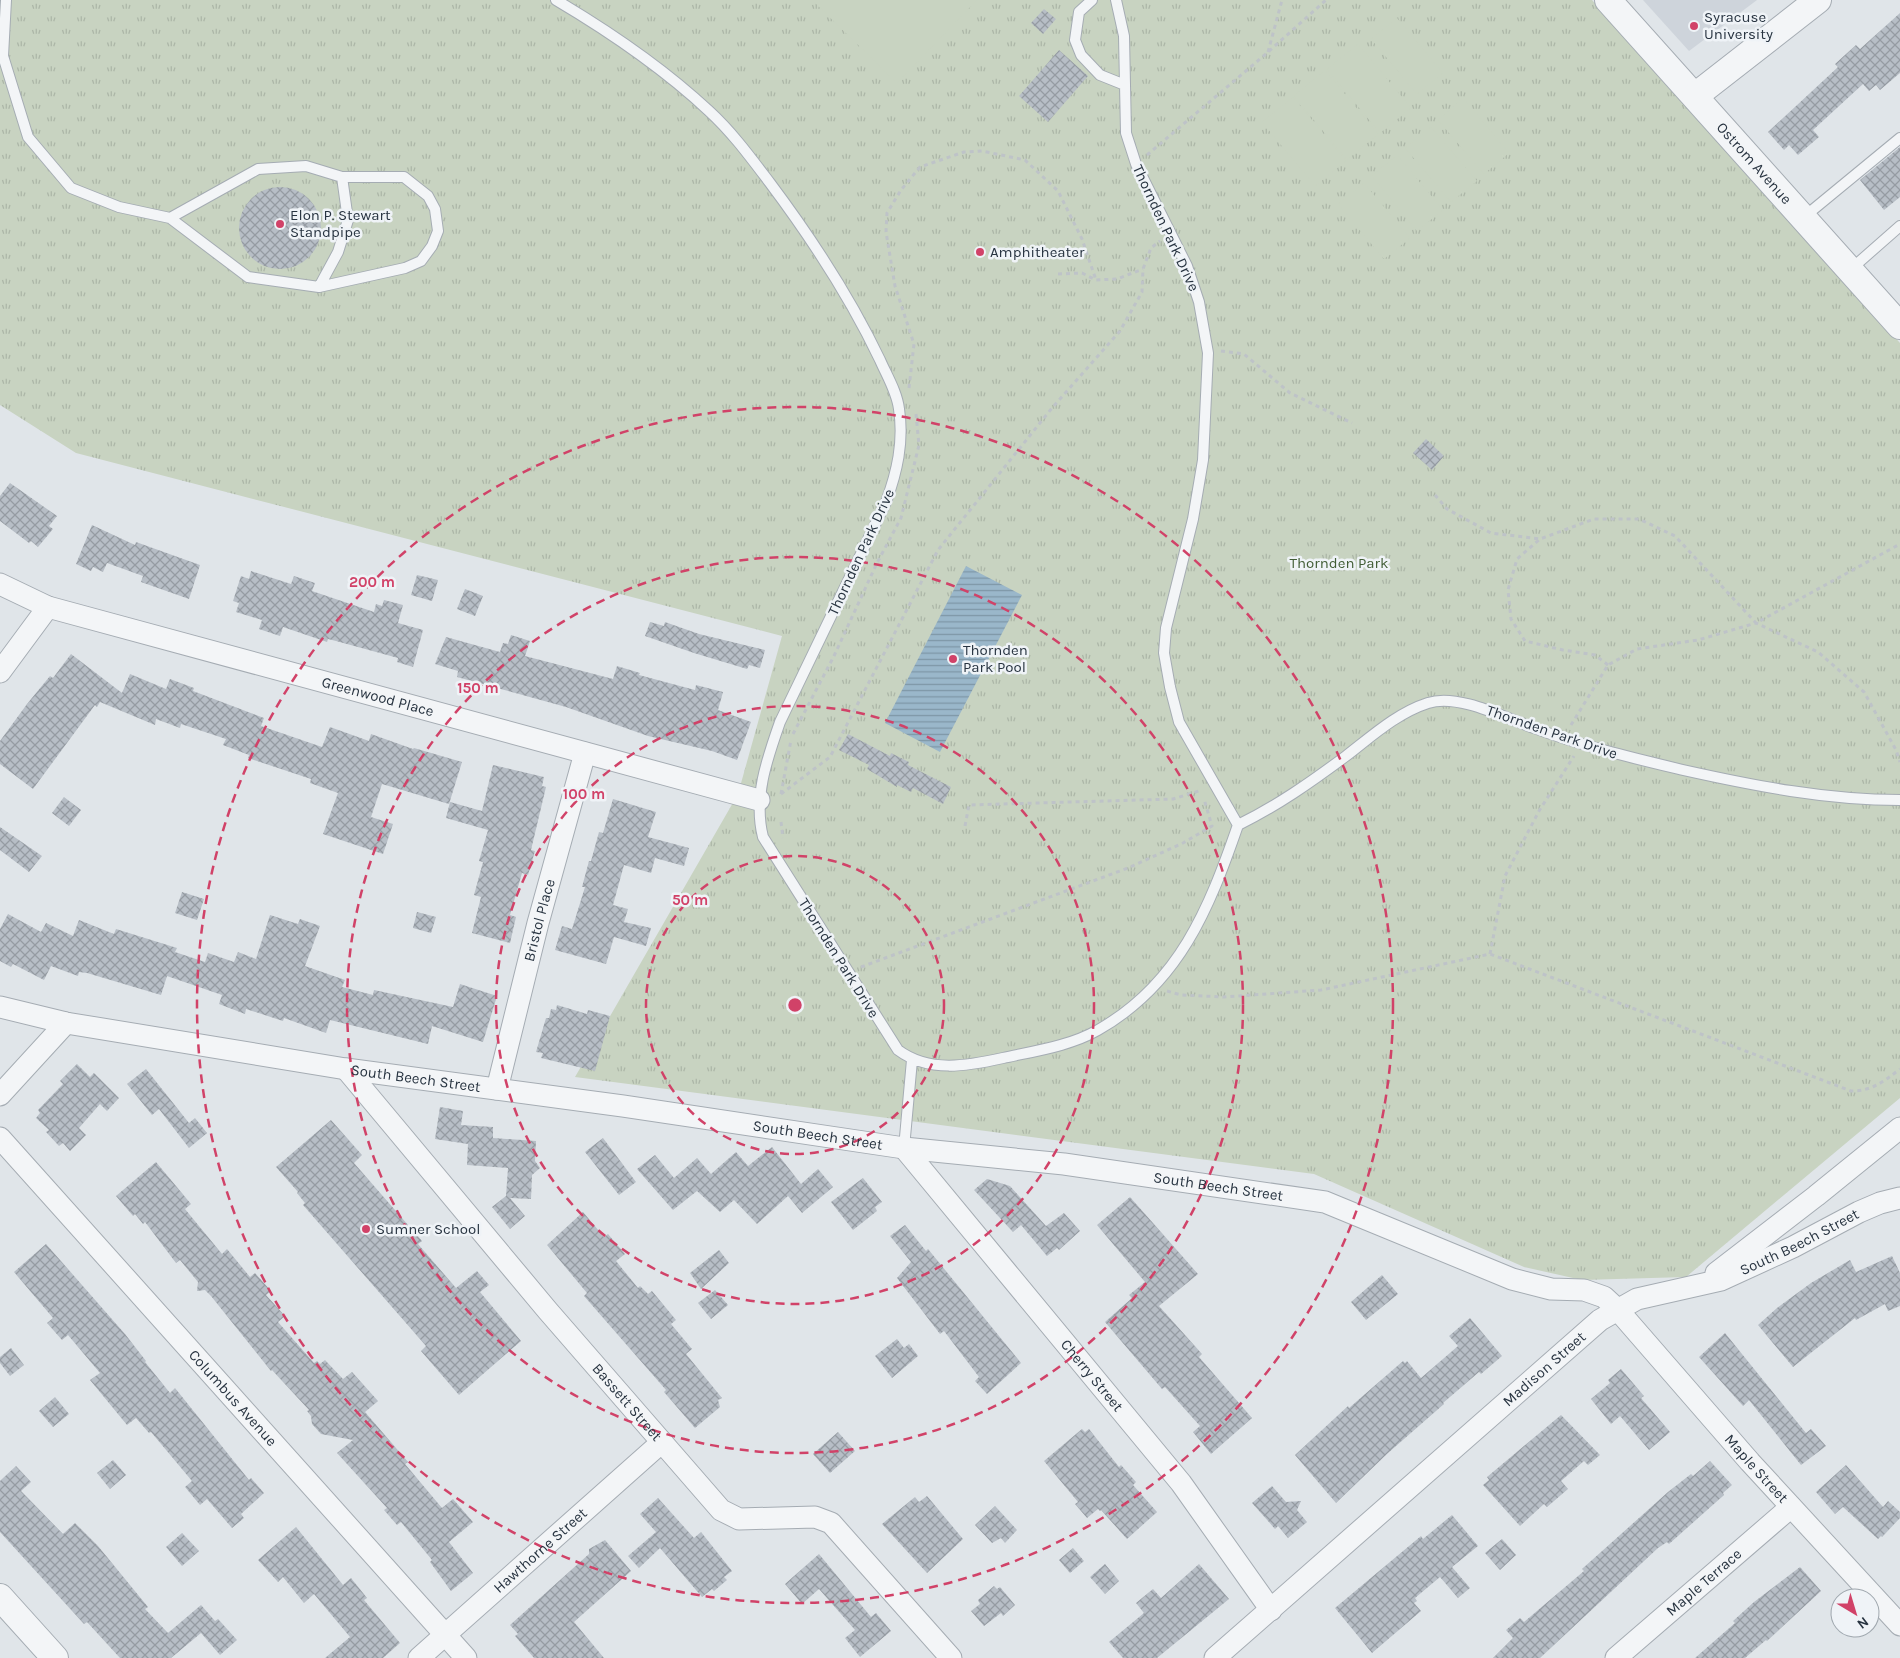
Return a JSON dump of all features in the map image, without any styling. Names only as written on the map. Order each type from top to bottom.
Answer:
[{"type":"street","name":"Ostrom Avenue","points":[[1608,0],[1899,324]]},
{"type":"street","points":[[1695,96],[1818,0]]},
{"type":"street","name":"Greenwood Place","points":[[0,584],[48,607],[759,800]]},
{"type":"street","points":[[0,672],[48,607]]},
{"type":"street","name":"Bristol Place","points":[[497,1089],[538,923],[584,753]]},
{"type":"street","name":"South Beech Street","points":[[0,1007],[66,1023],[346,1069],[904,1148],[1064,1164],[1325,1202],[1512,1279],[1551,1289],[1584,1290],[1604,1297],[1617,1309]]},
{"type":"street","points":[[0,1095],[66,1023]]},
{"type":"street","name":"Bassett Street","points":[[346,1069],[548,1310],[721,1510],[740,1519],[815,1517],[831,1523],[951,1658]]},
{"type":"street","name":"Madison Street","points":[[1215,1658],[1600,1320],[1637,1299],[1698,1287],[1900,1128]]},
{"type":"street","name":"Columbus Avenue","points":[[0,1138],[466,1658]]},
{"type":"street","name":"Cherry Street","points":[[904,1148],[1181,1483],[1271,1610]]},
{"type":"street","name":"South Beech Street","points":[[1698,1287],[1721,1280],[1793,1247],[1859,1212],[1880,1203],[1900,1198]]},
{"type":"street","name":"Maple Street","points":[[1617,1309],[1791,1507],[1900,1625]]},
{"type":"street","name":"Hawthorne Street","points":[[418,1658],[662,1442]]},
{"type":"street","name":"Maple Terrace","points":[[1616,1658],[1791,1507]]},
{"type":"street","points":[[0,1597],[55,1658]]},
{"type":"lane","points":[[6,0],[3,56],[28,137],[71,188],[119,207],[170,218],[248,277],[319,287],[405,268],[421,260],[432,246],[438,231],[435,209],[428,196],[404,177],[342,176],[306,166],[258,169],[170,218]]},
{"type":"lane","name":"Thornden Park Drive","points":[[556,0],[642,56],[709,111],[746,152],[808,233],[866,331],[893,390],[899,408],[901,447],[893,483],[886,502],[780,722],[767,758],[759,800],[760,824],[763,837],[898,1050],[912,1060]]},
{"type":"lane","points":[[1092,0],[1079,12],[1075,40],[1082,55],[1100,75],[1125,85]]},
{"type":"lane","name":"Thornden Park Drive","points":[[1116,0],[1124,36],[1126,133],[1136,164],[1187,266],[1199,302],[1208,353],[1203,460],[1193,519],[1166,628],[1164,653],[1179,722],[1238,825],[1269,810],[1309,783],[1395,719],[1430,702],[1466,703],[1563,738],[1615,754],[1751,786],[1856,800],[1900,800]]},
{"type":"lane","points":[[1803,218],[1900,138]]},
{"type":"lane","points":[[319,287],[338,252],[348,220],[342,176]]},
{"type":"lane","points":[[1850,270],[1900,226]]},
{"type":"lane","points":[[904,1148],[912,1060],[927,1065],[974,1065],[1056,1046],[1097,1031],[1135,1005],[1153,988],[1192,938],[1220,879],[1238,825]]},
{"type":"path","points":[[1267,53],[1282,0]]},
{"type":"path","points":[[1136,164],[1267,53],[1326,0]]},
{"type":"path","points":[[781,794],[830,757],[938,550],[1052,408],[1120,331],[1142,292],[1143,269],[1151,248],[1170,232]]},
{"type":"path","points":[[1058,274],[1082,273],[1096,280],[1117,279],[1143,269]]},
{"type":"path","points":[[1208,353],[1228,350],[1244,354],[1290,393],[1352,423]]},
{"type":"path","points":[[1435,495],[1447,509],[1491,532],[1540,539]]},
{"type":"path","points":[[1608,665],[1595,655],[1525,641],[1511,619],[1508,590],[1517,559],[1540,539],[1594,519],[1638,518],[1675,536],[1756,623],[1818,652],[1864,692],[1896,750],[1900,762]]},
{"type":"path","points":[[1490,954],[1505,876],[1539,811],[1574,755],[1563,738],[1608,665],[1637,649],[1698,640],[1756,623],[1900,544]]},
{"type":"path","points":[[859,968],[1128,868],[1183,843],[1212,826],[1202,790],[1173,799],[969,805],[965,826]]},
{"type":"path","points":[[1153,988],[1181,995],[1224,997],[1322,990],[1490,954],[1851,1091],[1865,1091],[1876,1087],[1900,1069]]},
{"type":"shaded area","name":"Syracuse University","points":[[1643,0],[1757,0],[1689,51]]},
{"type":"green space","name":"Thornden Park","points":[[0,0],[1592,0],[1900,343],[1900,1098],[1686,1277],[1582,1280],[1524,1267],[1314,1174],[575,1077],[738,794],[782,636],[76,453],[0,405]]},
{"type":"green space","points":[[812,0],[977,0],[897,83]]},
{"type":"green space","points":[[1397,18],[1443,73],[1417,94],[1371,39]]},
{"type":"green space","points":[[1358,44],[1411,108],[1380,133],[1327,69]]},
{"type":"green space","points":[[1325,70],[1378,134],[1347,160],[1294,96]]},
{"type":"green space","points":[[1293,97],[1346,161],[1315,186],[1262,122]]},
{"type":"green space","points":[[1463,98],[1509,153],[1484,174],[1438,120]]},
{"type":"green space","points":[[1431,127],[1477,181],[1451,202],[1405,148]]},
{"type":"green space","points":[[1397,155],[1443,210],[1417,231],[1372,176]]},
{"type":"green space","points":[[1364,183],[1410,238],[1384,259],[1338,204]]},
{"type":"water","name":"Thornden Park Pool","points":[[966,566],[1022,595],[940,752],[885,723]]},
{"type":"building","points":[[1044,9],[1056,19],[1043,34],[1031,23]]},
{"type":"building","points":[[1900,13],[1900,73],[1880,90],[1876,85],[1869,91],[1863,84],[1813,130],[1819,137],[1798,155],[1789,145],[1784,150],[1768,132],[1838,67],[1835,64],[1856,45],[1860,49]]},
{"type":"building","points":[[1059,50],[1088,76],[1048,122],[1019,96]]},
{"type":"building","points":[[1900,147],[1900,197],[1884,210],[1860,180]]},
{"type":"building","name":"Elon P. Stewart Standpipe","points":[[280,187],[296,191],[309,199],[317,212],[321,228],[317,244],[309,257],[296,265],[280,269],[264,265],[251,257],[243,244],[239,228],[243,212],[251,199],[264,191]]},
{"type":"building","points":[[1426,439],[1444,456],[1432,470],[1413,453]]},
{"type":"building","points":[[10,483],[57,516],[49,526],[53,529],[38,547],[31,541],[29,543],[0,521],[0,496]]},
{"type":"building","points":[[92,525],[135,545],[136,542],[200,565],[189,599],[141,582],[143,576],[107,563],[103,572],[93,567],[91,571],[76,564]]},
{"type":"building","points":[[251,571],[291,584],[294,576],[315,583],[312,591],[374,612],[376,604],[382,606],[384,600],[403,605],[398,623],[423,630],[413,667],[397,662],[398,658],[328,639],[327,642],[283,627],[280,636],[259,629],[262,620],[236,612],[239,603],[233,601],[241,576],[249,579]]},
{"type":"building","points":[[417,575],[438,580],[432,601],[411,595]]},
{"type":"building","points":[[465,589],[483,596],[475,616],[457,609]]},
{"type":"building","points":[[650,622],[664,626],[665,622],[699,634],[765,650],[760,668],[749,665],[747,669],[645,636]]},
{"type":"building","points":[[511,635],[530,641],[525,656],[613,679],[617,666],[640,673],[639,675],[695,690],[696,685],[723,692],[718,710],[751,722],[737,760],[712,751],[648,736],[566,707],[457,677],[458,671],[435,664],[446,637],[500,652],[503,643],[508,644]]},
{"type":"building","points":[[71,654],[122,693],[130,674],[166,689],[170,679],[194,688],[193,691],[264,718],[261,726],[322,747],[330,727],[369,741],[371,734],[413,749],[462,762],[449,804],[382,784],[371,817],[393,824],[383,854],[323,834],[338,793],[310,783],[311,779],[248,758],[249,755],[223,745],[226,739],[181,724],[180,728],[156,719],[155,725],[100,702],[97,707],[95,705],[33,789],[0,764],[0,741],[27,704],[50,676],[53,678]]},
{"type":"building","points":[[848,734],[890,756],[891,753],[909,762],[908,765],[951,787],[943,804],[913,788],[911,792],[897,785],[897,787],[867,769],[869,765],[839,750]]},
{"type":"building","points":[[493,765],[544,777],[542,786],[546,787],[531,850],[535,851],[528,875],[522,873],[510,915],[516,917],[510,943],[472,933],[481,897],[474,895],[483,862],[479,861],[488,830],[446,818],[450,802],[482,811]]},
{"type":"building","points":[[64,797],[81,810],[69,826],[52,813]]},
{"type":"building","points":[[613,799],[656,812],[648,837],[689,848],[684,866],[655,858],[651,873],[624,865],[613,905],[628,909],[624,922],[651,928],[646,946],[614,937],[606,964],[555,950],[562,926],[572,929],[585,887],[582,887],[589,861],[591,861],[599,832],[603,833]]},
{"type":"building","points":[[0,827],[42,856],[29,872],[0,850]]},
{"type":"building","points":[[182,892],[204,899],[197,920],[175,913]]},
{"type":"building","points":[[417,912],[436,917],[431,933],[413,928]]},
{"type":"building","points":[[8,914],[41,932],[46,923],[73,936],[79,920],[114,934],[116,929],[177,948],[175,952],[205,962],[208,953],[234,962],[238,952],[256,959],[270,915],[298,924],[300,919],[320,926],[305,966],[345,980],[342,987],[373,995],[374,990],[453,1007],[460,984],[497,996],[483,1042],[432,1026],[428,1044],[330,1020],[326,1033],[284,1018],[283,1021],[246,1009],[245,1014],[219,1004],[222,995],[167,976],[161,995],[87,973],[79,972],[78,976],[51,966],[44,980],[13,964],[11,967],[0,961],[0,929]]},
{"type":"building","points":[[557,1005],[587,1014],[588,1010],[610,1016],[595,1071],[541,1058],[543,1053],[536,1052],[546,1018],[549,1018],[551,1009],[556,1010]]},
{"type":"building","points":[[77,1064],[90,1077],[94,1073],[119,1098],[107,1111],[100,1104],[79,1128],[86,1135],[70,1151],[63,1143],[59,1146],[46,1132],[49,1130],[36,1118],[40,1113],[38,1110],[63,1084],[60,1081]]},
{"type":"building","points":[[146,1069],[189,1123],[195,1118],[207,1133],[189,1148],[159,1109],[152,1115],[127,1084]]},
{"type":"building","points":[[440,1107],[463,1111],[461,1125],[493,1127],[493,1138],[536,1141],[535,1161],[540,1168],[532,1175],[531,1199],[510,1198],[525,1216],[510,1229],[492,1207],[506,1196],[508,1168],[467,1165],[468,1144],[435,1139]]},
{"type":"building","points":[[331,1120],[362,1155],[354,1163],[422,1241],[418,1244],[456,1288],[477,1271],[489,1285],[480,1292],[521,1341],[459,1395],[421,1351],[426,1346],[303,1205],[305,1203],[298,1192],[276,1167]]},
{"type":"building","points":[[603,1138],[636,1182],[619,1195],[585,1152]]},
{"type":"building","points":[[772,1147],[801,1184],[818,1169],[833,1187],[802,1213],[788,1196],[757,1224],[734,1200],[720,1212],[697,1191],[673,1210],[637,1169],[655,1155],[674,1178],[697,1158],[711,1174],[736,1152],[748,1166]]},
{"type":"building","points":[[156,1162],[191,1204],[185,1209],[222,1254],[227,1249],[250,1277],[255,1273],[271,1291],[266,1295],[285,1316],[278,1322],[314,1363],[317,1361],[320,1364],[325,1360],[343,1379],[352,1372],[378,1401],[365,1412],[408,1462],[405,1464],[442,1508],[453,1499],[473,1522],[449,1542],[473,1573],[451,1591],[430,1562],[432,1560],[401,1522],[397,1525],[384,1510],[387,1508],[337,1453],[353,1440],[321,1434],[312,1424],[311,1416],[307,1411],[309,1410],[271,1371],[211,1296],[205,1290],[197,1291],[198,1282],[180,1260],[176,1263],[145,1222],[143,1224],[135,1214],[133,1216],[116,1196]]},
{"type":"building","points":[[863,1178],[882,1202],[875,1207],[877,1211],[853,1230],[831,1202]]},
{"type":"building","points":[[987,1179],[1010,1186],[1046,1226],[1064,1213],[1080,1231],[1059,1250],[1057,1248],[1047,1256],[1021,1225],[1013,1232],[974,1190]]},
{"type":"building","points":[[1130,1197],[1198,1274],[1159,1306],[1202,1354],[1199,1357],[1252,1418],[1211,1454],[1193,1432],[1200,1426],[1165,1387],[1162,1389],[1105,1322],[1132,1298],[1129,1295],[1145,1282],[1097,1225]]},
{"type":"building","points":[[583,1212],[604,1237],[608,1234],[625,1254],[616,1261],[638,1288],[640,1286],[648,1294],[652,1291],[676,1320],[671,1324],[692,1349],[686,1354],[722,1398],[718,1400],[720,1407],[695,1428],[664,1392],[666,1390],[584,1296],[587,1293],[547,1245]]},
{"type":"building","points":[[905,1225],[926,1251],[928,1249],[1021,1363],[987,1394],[975,1381],[979,1377],[944,1331],[940,1334],[897,1278],[911,1262],[890,1236]]},
{"type":"building","points":[[46,1244],[125,1334],[170,1393],[175,1388],[249,1480],[251,1478],[264,1493],[241,1514],[244,1518],[232,1528],[207,1499],[200,1505],[185,1487],[192,1481],[151,1432],[149,1433],[136,1418],[127,1425],[90,1380],[100,1373],[68,1335],[62,1340],[47,1323],[53,1318],[14,1272]]},
{"type":"building","points":[[719,1250],[729,1263],[701,1289],[690,1273]]},
{"type":"building","points":[[1892,1256],[1900,1273],[1900,1306],[1888,1311],[1885,1304],[1856,1320],[1855,1318],[1793,1367],[1758,1325],[1777,1308],[1811,1283],[1850,1260],[1856,1272]]},
{"type":"building","points":[[1382,1275],[1398,1294],[1366,1320],[1351,1302]]},
{"type":"building","points":[[715,1290],[728,1305],[711,1319],[698,1303]]},
{"type":"building","points":[[1470,1318],[1502,1356],[1481,1374],[1479,1372],[1443,1403],[1336,1503],[1295,1455],[1348,1406],[1349,1408],[1403,1361],[1405,1363],[1407,1361],[1421,1378],[1458,1346],[1449,1336]]},
{"type":"building","points":[[1725,1333],[1806,1433],[1811,1429],[1826,1446],[1801,1465],[1749,1400],[1743,1406],[1699,1357]]},
{"type":"building","points":[[897,1339],[904,1348],[909,1344],[918,1356],[892,1378],[875,1356]]},
{"type":"building","points":[[11,1348],[24,1365],[10,1376],[0,1363],[0,1357]]},
{"type":"building","points":[[1621,1369],[1644,1396],[1641,1398],[1670,1432],[1649,1450],[1620,1416],[1611,1424],[1591,1399],[1610,1383],[1608,1380]]},
{"type":"building","points":[[55,1397],[69,1414],[53,1427],[39,1411]]},
{"type":"building","points":[[1561,1415],[1600,1455],[1588,1465],[1584,1461],[1561,1481],[1568,1489],[1547,1507],[1544,1504],[1520,1526],[1483,1485],[1489,1480],[1487,1477]]},
{"type":"building","points":[[1082,1429],[1085,1432],[1089,1429],[1119,1467],[1121,1465],[1136,1482],[1133,1485],[1157,1512],[1127,1539],[1101,1510],[1098,1509],[1087,1518],[1075,1504],[1078,1502],[1044,1461]]},
{"type":"building","points":[[838,1432],[855,1451],[830,1473],[813,1454]]},
{"type":"building","points":[[113,1460],[126,1475],[110,1489],[97,1473]]},
{"type":"building","points":[[1710,1461],[1732,1485],[1723,1493],[1724,1495],[1669,1544],[1667,1542],[1658,1548],[1540,1658],[1493,1658],[1513,1638],[1506,1630],[1520,1618],[1524,1622],[1584,1571],[1582,1569],[1668,1492],[1691,1474],[1693,1476]]},
{"type":"building","points":[[1846,1465],[1883,1507],[1888,1501],[1900,1512],[1900,1518],[1878,1539],[1843,1507],[1835,1514],[1816,1492]]},
{"type":"building","points":[[16,1466],[31,1482],[21,1491],[63,1534],[75,1523],[98,1546],[148,1607],[145,1609],[168,1633],[201,1605],[215,1621],[218,1619],[237,1640],[220,1655],[201,1633],[171,1658],[120,1658],[87,1622],[84,1624],[0,1532],[0,1481]]},
{"type":"building","points":[[1272,1486],[1286,1502],[1301,1501],[1297,1510],[1307,1522],[1288,1538],[1278,1526],[1275,1529],[1252,1503]]},
{"type":"building","points":[[927,1496],[963,1539],[927,1573],[882,1524],[915,1497],[919,1502]]},
{"type":"building","points":[[658,1498],[694,1538],[701,1532],[732,1571],[724,1577],[727,1580],[714,1591],[712,1589],[702,1597],[660,1548],[639,1568],[628,1556],[656,1532],[640,1514]]},
{"type":"building","points":[[995,1506],[1017,1530],[1005,1543],[1001,1538],[992,1543],[975,1525]]},
{"type":"building","points":[[1452,1515],[1478,1546],[1452,1567],[1470,1588],[1458,1598],[1440,1577],[1415,1598],[1417,1601],[1414,1603],[1421,1611],[1372,1653],[1335,1608],[1421,1536],[1423,1539]]},
{"type":"building","points":[[296,1527],[343,1585],[351,1578],[367,1598],[364,1600],[400,1643],[383,1658],[325,1658],[350,1637],[314,1594],[304,1603],[283,1577],[278,1582],[258,1560]]},
{"type":"building","points":[[182,1533],[199,1551],[182,1566],[166,1547]]},
{"type":"building","points":[[1502,1539],[1516,1555],[1500,1570],[1485,1553]]},
{"type":"building","points":[[605,1540],[631,1571],[574,1622],[604,1658],[534,1658],[515,1636],[518,1634],[510,1625],[589,1554],[589,1549]]},
{"type":"building","points":[[1073,1548],[1084,1561],[1070,1573],[1059,1560]]},
{"type":"building","points":[[819,1554],[871,1617],[876,1613],[891,1631],[860,1657],[845,1638],[855,1630],[819,1589],[802,1604],[785,1584]]},
{"type":"building","points":[[1105,1564],[1119,1581],[1105,1594],[1090,1577]]},
{"type":"building","points":[[1199,1564],[1229,1599],[1157,1658],[1123,1658],[1109,1642],[1144,1613],[1136,1603],[1153,1589],[1161,1598]]},
{"type":"building","points":[[1800,1567],[1821,1591],[1767,1641],[1745,1658],[1695,1658],[1735,1623],[1733,1621],[1754,1602]]},
{"type":"building","points":[[994,1586],[997,1589],[1000,1587],[1015,1605],[1003,1616],[1001,1613],[984,1626],[971,1611],[980,1604],[978,1600]]},
{"type":"place","name":"Syracuse University","points":[[1694,26]]},
{"type":"place","name":"Elon P. Stewart Standpipe","points":[[280,224]]},
{"type":"place","name":"Amphitheater","points":[[980,252]]},
{"type":"place","name":"Thornden Park Pool","points":[[953,659]]},
{"type":"place","name":"Sumner School","points":[[366,1229]]}]
